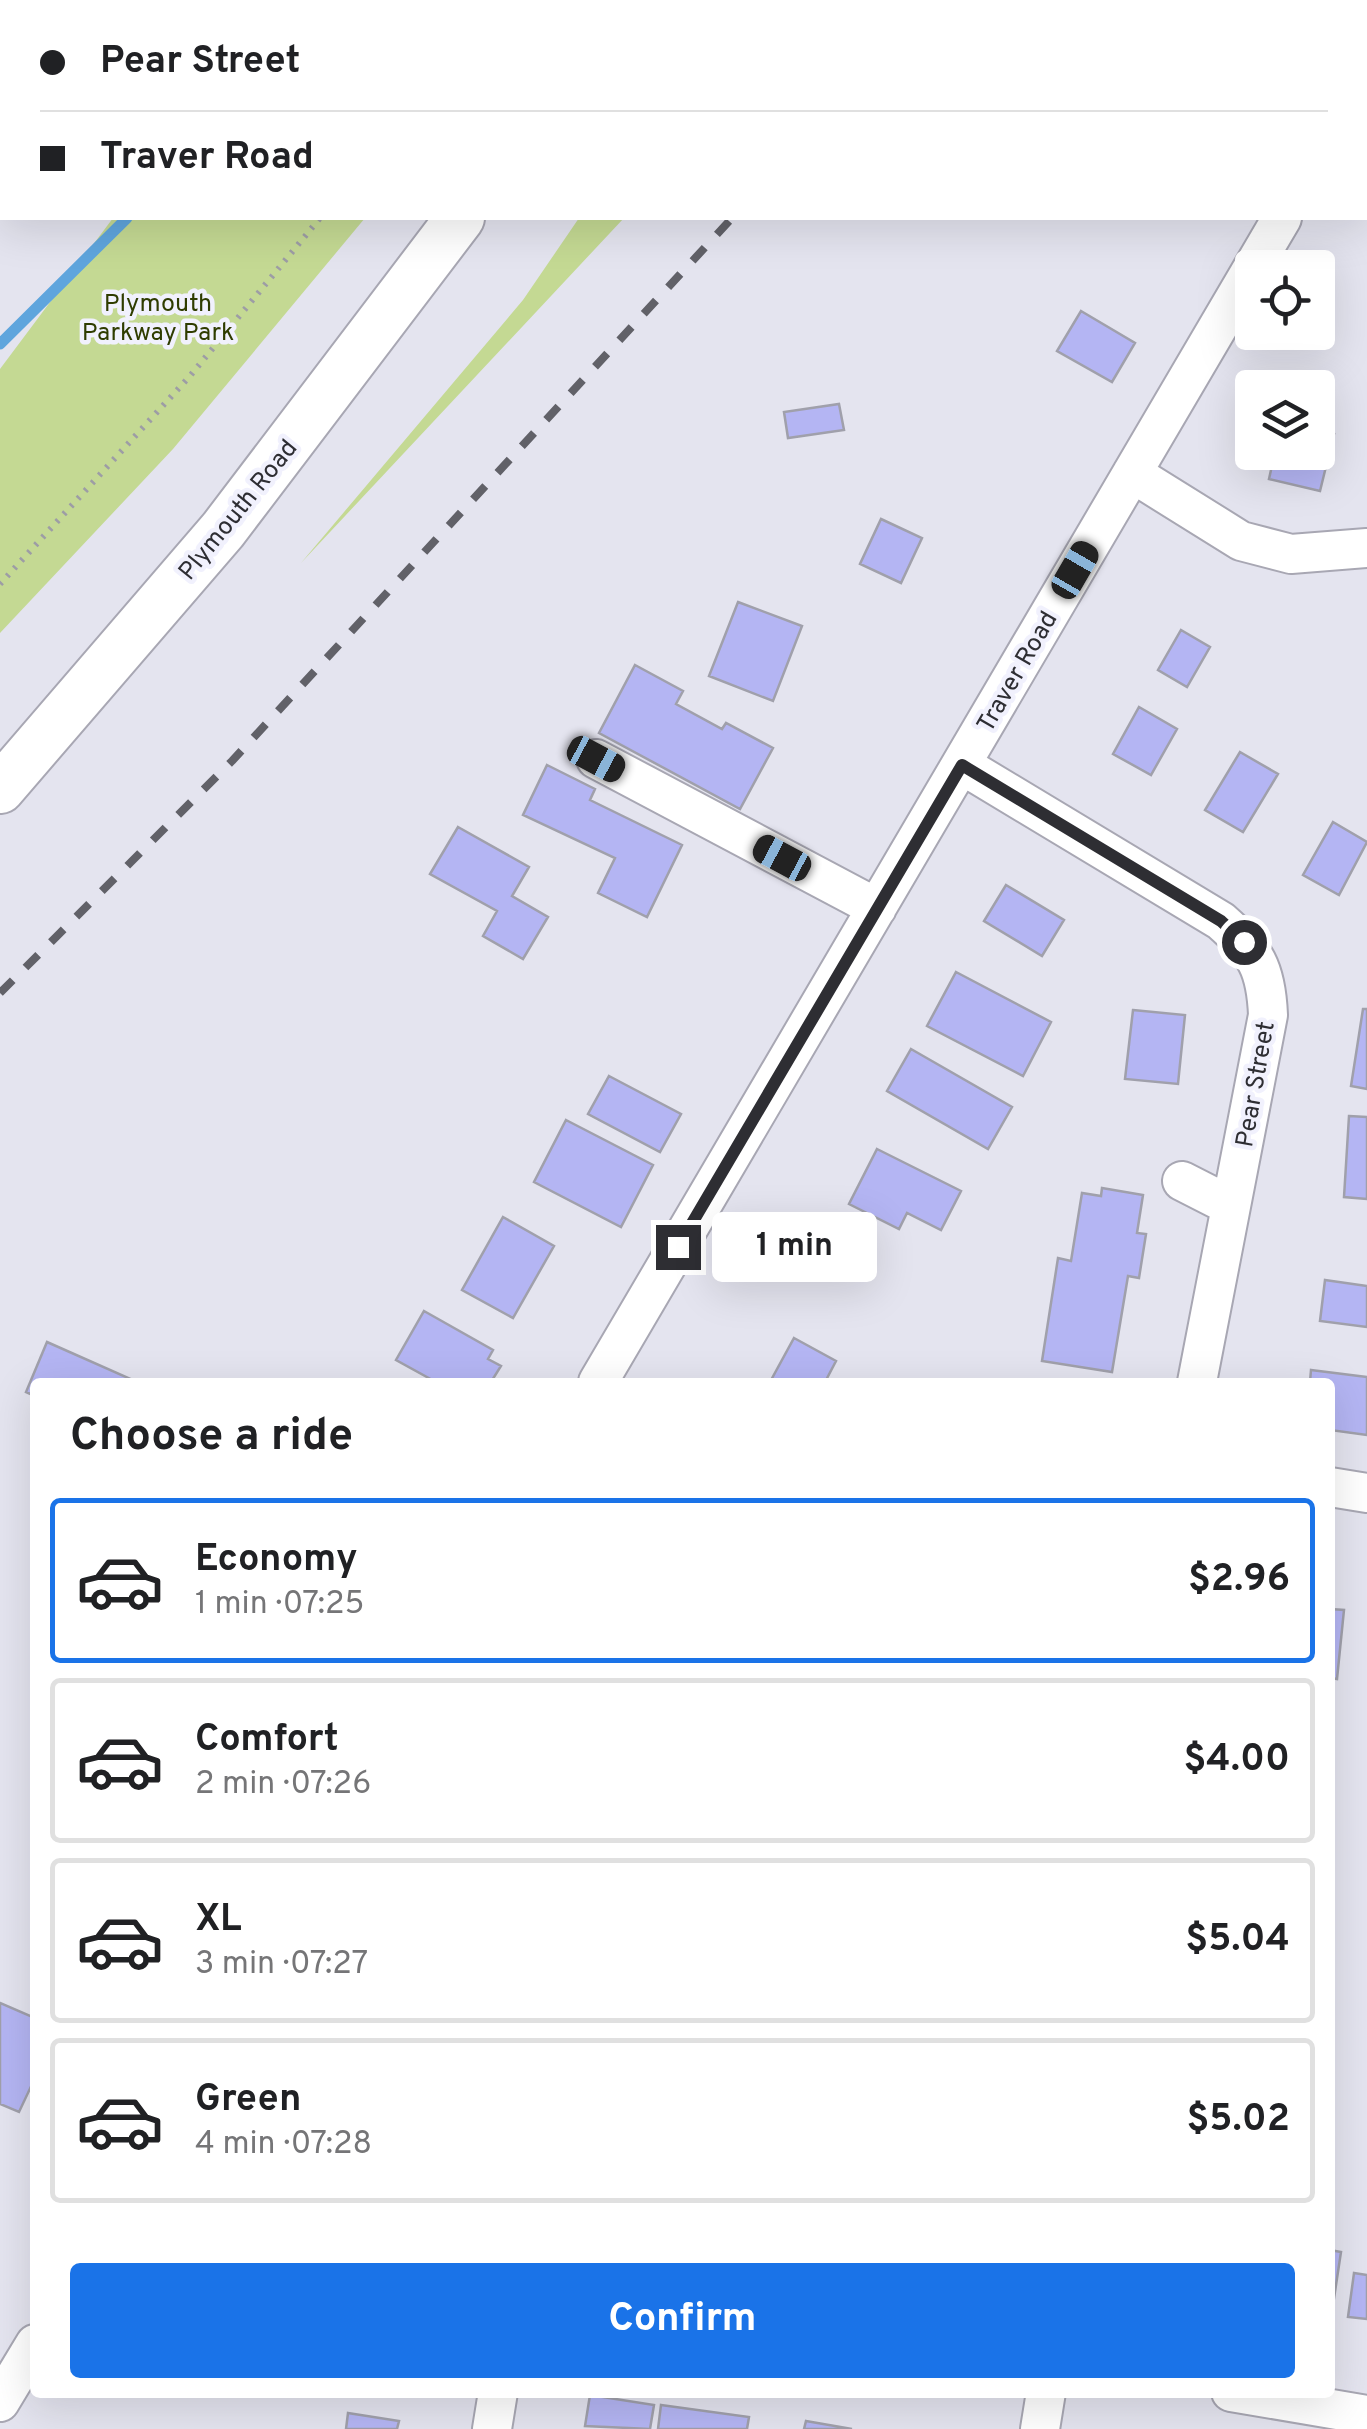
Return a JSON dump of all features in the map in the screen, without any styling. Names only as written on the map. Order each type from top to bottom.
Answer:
[{"type":"main road","name":"Plymouth Road","points":[[0,788],[222,530],[458,220]]},
{"type":"street","name":"Traver Road","points":[[600,1378],[1281,220]]},
{"type":"street","points":[[1132,472],[1240,541],[1291,554],[1367,548]]},
{"type":"street","points":[[596,759],[877,908]]},
{"type":"street","name":"Pear Street","points":[[962,765],[1221,921],[1244,942],[1266,976],[1268,1015],[1198,1378]]},
{"type":"street","points":[[1182,1181],[1232,1206]]},
{"type":"street","points":[[1335,1488],[1367,1493]]},
{"type":"street","points":[[0,2402],[30,2352]]},
{"type":"street","points":[[492,2429],[497,2398]]},
{"type":"street","points":[[1040,2429],[1045,2398]]},
{"type":"street","points":[[1267,2398],[1367,2415]]},
{"type":"path","points":[[0,584],[190,376],[318,220]]},
{"type":"green space","name":"Plymouth Parkway Park","points":[[112,220],[363,220],[173,449],[0,633],[0,369]]},
{"type":"green space","points":[[578,220],[622,220],[301,563],[523,300]]},
{"type":"building","points":[[1081,311],[1135,343],[1112,382],[1057,351]]},
{"type":"building","points":[[839,404],[844,430],[788,438],[784,412]]},
{"type":"building","points":[[1271,470],[1325,470],[1320,491],[1269,479]]},
{"type":"building","points":[[881,519],[922,538],[901,583],[860,564]]},
{"type":"building","points":[[738,602],[802,626],[773,701],[709,676]]},
{"type":"building","points":[[1181,630],[1210,647],[1187,687],[1158,670]]},
{"type":"building","points":[[635,665],[683,691],[676,704],[722,729],[726,723],[773,748],[740,809],[599,733]]},
{"type":"building","points":[[1139,707],[1177,729],[1151,775],[1113,754]]},
{"type":"building","points":[[1240,752],[1278,774],[1243,832],[1205,810]]},
{"type":"building","points":[[547,765],[595,789],[590,800],[682,845],[647,917],[598,893],[615,858],[523,815]]},
{"type":"building","points":[[1333,822],[1367,842],[1339,895],[1303,875]]},
{"type":"building","points":[[458,827],[529,867],[512,896],[548,917],[523,959],[483,936],[497,911],[430,874]]},
{"type":"building","points":[[1006,885],[1064,920],[1042,956],[984,921]]},
{"type":"building","points":[[956,972],[1051,1022],[1023,1076],[927,1026]]},
{"type":"building","points":[[1363,1009],[1367,1009],[1367,1089],[1351,1086]]},
{"type":"building","points":[[1133,1010],[1185,1015],[1178,1084],[1125,1079]]},
{"type":"building","points":[[911,1049],[1012,1107],[988,1149],[887,1091]]},
{"type":"building","points":[[609,1076],[681,1114],[660,1152],[588,1114]]},
{"type":"building","points":[[1349,1116],[1367,1117],[1367,1199],[1344,1197]]},
{"type":"building","points":[[566,1120],[653,1165],[621,1227],[534,1182]]},
{"type":"building","points":[[877,1149],[961,1191],[941,1230],[907,1213],[899,1229],[849,1204]]},
{"type":"building","points":[[1102,1188],[1143,1195],[1137,1233],[1146,1234],[1139,1278],[1128,1276],[1112,1372],[1042,1361],[1058,1258],[1071,1261],[1082,1193],[1101,1196]]},
{"type":"building","points":[[503,1217],[554,1246],[513,1318],[462,1290]]},
{"type":"building","points":[[1325,1280],[1367,1286],[1367,1327],[1320,1321]]},
{"type":"building","points":[[424,1311],[493,1350],[488,1359],[501,1366],[494,1378],[429,1378],[396,1360]]},
{"type":"building","points":[[794,1338],[836,1361],[827,1378],[772,1378]]},
{"type":"building","points":[[47,1342],[128,1378],[32,1378]]},
{"type":"building","points":[[1311,1370],[1367,1377],[1367,1435],[1335,1431],[1335,1378],[1310,1378]]},
{"type":"building","points":[[1335,1609],[1344,1610],[1335,1679]]},
{"type":"building","points":[[0,2003],[30,2016],[30,2089],[19,2112],[0,2104]]},
{"type":"building","points":[[1335,2251],[1341,2252],[1335,2292]]},
{"type":"building","points":[[1354,2273],[1367,2275],[1367,2319],[1348,2317]]},
{"type":"building","points":[[590,2398],[654,2405],[650,2429],[585,2426]]},
{"type":"building","points":[[661,2405],[749,2417],[747,2429],[658,2429]]},
{"type":"building","points":[[348,2413],[399,2421],[397,2429],[346,2429]]},
{"type":"building","points":[[806,2421],[852,2429],[804,2429]]},
{"type":"waterway","points":[[0,344],[125,220]]},
{"type":"railway","points":[[0,993],[232,761],[730,220]]},
{"type":"route","points":[[678,1247],[962,765],[1221,921],[1244,942]]}]
